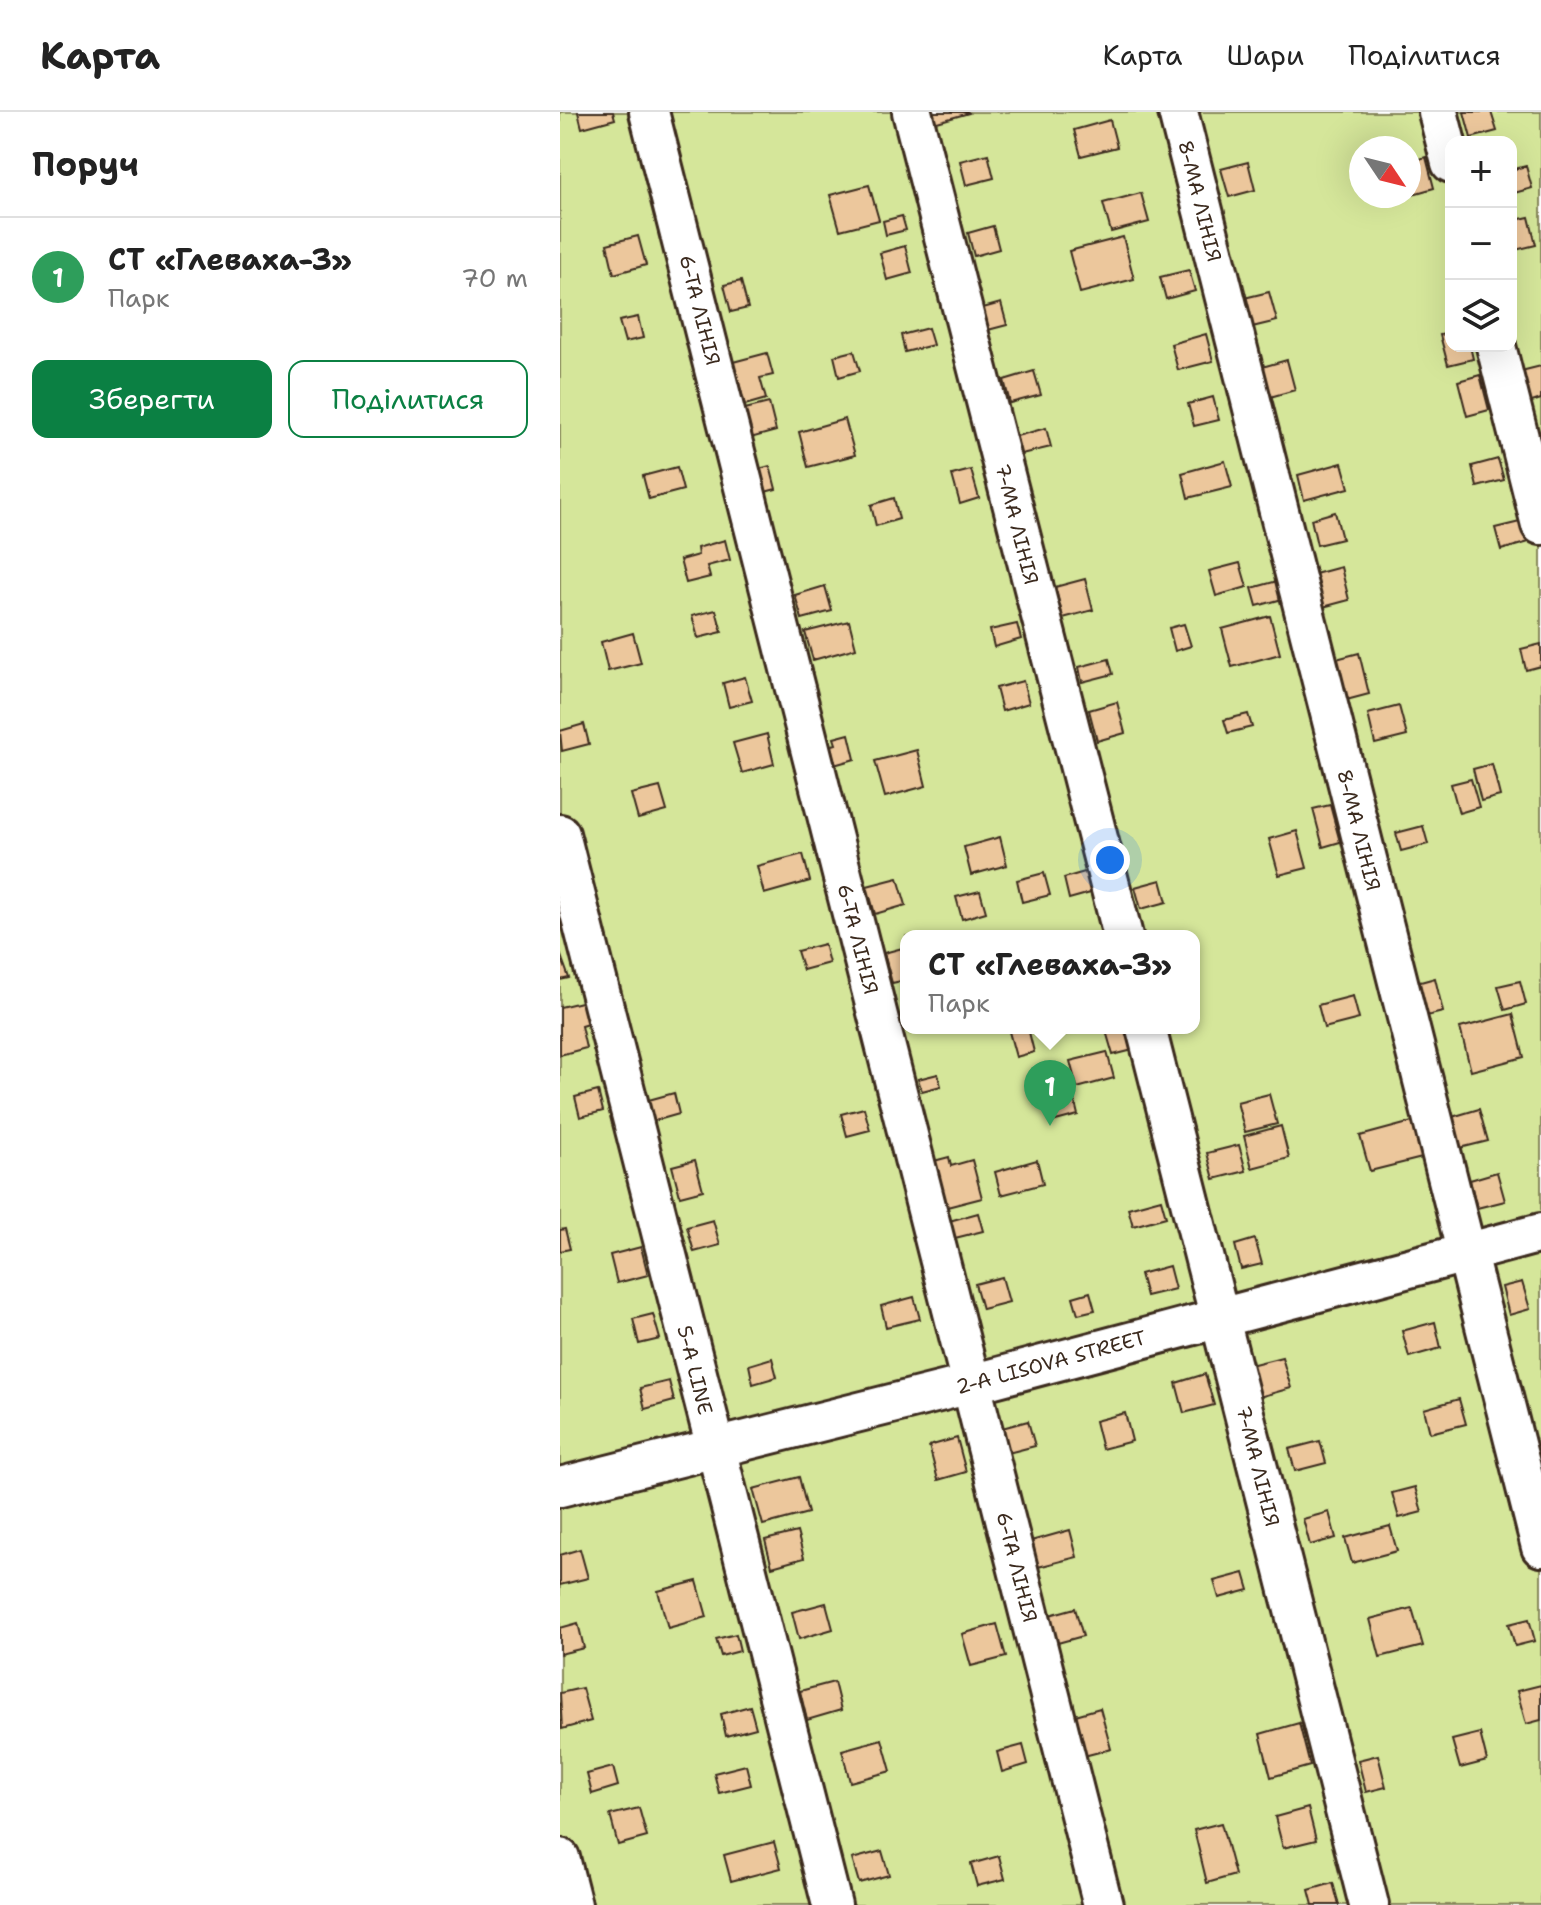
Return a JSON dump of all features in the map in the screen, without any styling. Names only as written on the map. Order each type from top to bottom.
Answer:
[{"type":"street","name":"6-ТА ЛІНІЯ","points":[[649,112],[1103,1905]]},
{"type":"street","name":"7-МА ЛІНІЯ","points":[[912,112],[1121,930]]},
{"type":"street","name":"8-МА ЛІНІЯ","points":[[1178,112],[1541,1547]]},
{"type":"street","points":[[1438,112],[1445,139]]},
{"type":"street","points":[[1498,352],[1541,525]]},
{"type":"street","name":"5-A LINE","points":[[560,834],[832,1905]]},
{"type":"street","name":"7-МА ЛІНІЯ","points":[[1148,1034],[1369,1905]]},
{"type":"street","name":"2-A LISOVA STREET","points":[[560,1487],[971,1384],[1541,1233]]},
{"type":"street","points":[[560,1858],[572,1905]]},
{"type":"green space","points":[[560,112],[1541,112],[1541,1905],[560,1905]]},
{"type":"building","points":[[578,112],[613,112],[615,119],[582,128]]},
{"type":"building","points":[[926,112],[968,112],[969,113],[930,124]]},
{"type":"building","points":[[1464,112],[1491,112],[1497,131],[1470,136]]},
{"type":"building","points":[[1110,120],[1117,147],[1081,156],[1074,130]]},
{"type":"building","points":[[988,154],[994,178],[966,185],[960,161]]},
{"type":"building","points":[[1426,157],[1434,188],[1421,192],[1421,158]]},
{"type":"building","points":[[1248,162],[1255,190],[1229,197],[1221,169]]},
{"type":"building","points":[[1526,166],[1532,188],[1517,192],[1517,168]]},
{"type":"building","points":[[869,185],[879,220],[840,230],[830,195]]},
{"type":"building","points":[[1141,193],[1149,222],[1111,232],[1103,203]]},
{"type":"building","points":[[902,216],[906,230],[886,235],[883,221]]},
{"type":"building","points":[[1529,217],[1536,245],[1517,250],[1517,220]]},
{"type":"building","points":[[993,226],[999,249],[974,256],[968,233]]},
{"type":"building","points":[[638,236],[646,265],[614,274],[607,244]]},
{"type":"building","points":[[1123,237],[1134,279],[1080,293],[1069,251]]},
{"type":"building","points":[[905,246],[912,273],[887,280],[880,253]]},
{"type":"building","points":[[1189,270],[1195,291],[1166,299],[1160,277]]},
{"type":"building","points":[[741,281],[748,308],[731,312],[724,285]]},
{"type":"building","points":[[1269,292],[1277,321],[1248,328],[1240,299]]},
{"type":"building","points":[[1001,303],[1007,325],[988,330],[983,308]]},
{"type":"building","points":[[638,317],[643,338],[625,342],[619,321]]},
{"type":"building","points":[[928,328],[933,345],[905,352],[901,335]]},
{"type":"building","points":[[1206,334],[1213,361],[1178,370],[1171,344]]},
{"type":"building","points":[[1445,334],[1445,352],[1471,352],[1473,359],[1448,365],[1440,335]]},
{"type":"building","points":[[854,351],[860,371],[839,377],[834,356]]},
{"type":"building","points":[[767,353],[773,375],[760,378],[766,399],[745,405],[733,362]]},
{"type":"building","points":[[1287,360],[1295,390],[1270,397],[1262,367]]},
{"type":"building","points":[[1541,366],[1541,399],[1529,403],[1521,371]]},
{"type":"building","points":[[1034,371],[1041,395],[1010,403],[1004,380]]},
{"type":"building","points":[[1480,375],[1489,410],[1467,416],[1458,381]]},
{"type":"building","points":[[1213,397],[1219,420],[1194,426],[1188,404]]},
{"type":"building","points":[[769,403],[776,431],[736,442],[729,413]]},
{"type":"building","points":[[845,419],[855,455],[808,467],[799,432]]},
{"type":"building","points":[[1046,428],[1051,447],[1017,455],[1013,437]]},
{"type":"building","points":[[1498,459],[1504,480],[1477,487],[1472,466]]},
{"type":"building","points":[[1225,461],[1232,487],[1188,498],[1182,473]]},
{"type":"building","points":[[1342,463],[1349,488],[1304,500],[1298,475]]},
{"type":"building","points":[[770,466],[776,489],[750,496],[744,473]]},
{"type":"building","points":[[677,467],[683,490],[649,499],[643,476]]},
{"type":"building","points":[[971,470],[979,498],[960,504],[952,475]]},
{"type":"building","points":[[894,498],[899,519],[876,526],[871,505]]},
{"type":"building","points":[[1335,512],[1342,539],[1317,545],[1311,519]]},
{"type":"building","points":[[1524,521],[1529,542],[1501,550],[1495,528]]},
{"type":"building","points":[[725,540],[730,560],[707,566],[710,577],[686,583],[680,560],[698,555],[697,548]]},
{"type":"building","points":[[1240,563],[1247,587],[1216,596],[1209,571]]},
{"type":"building","points":[[1341,567],[1349,600],[1323,607],[1315,574]]},
{"type":"building","points":[[1085,579],[1093,610],[1063,618],[1055,587]]},
{"type":"building","points":[[1281,580],[1286,598],[1257,606],[1252,588]]},
{"type":"building","points":[[825,586],[832,611],[802,619],[795,595]]},
{"type":"building","points":[[716,610],[722,632],[698,638],[692,616]]},
{"type":"building","points":[[1270,616],[1280,654],[1232,667],[1222,629]]},
{"type":"building","points":[[849,621],[856,648],[813,660],[805,632]]},
{"type":"building","points":[[1017,624],[1021,639],[994,647],[990,630]]},
{"type":"building","points":[[1184,624],[1191,646],[1175,651],[1169,628]]},
{"type":"building","points":[[633,633],[641,663],[608,671],[601,642]]},
{"type":"building","points":[[1541,644],[1541,666],[1526,670],[1521,649]]},
{"type":"building","points":[[1359,653],[1369,694],[1335,703],[1325,662]]},
{"type":"building","points":[[1109,659],[1113,674],[1082,682],[1079,667]]},
{"type":"building","points":[[745,677],[752,701],[729,707],[723,683]]},
{"type":"building","points":[[1023,681],[1029,703],[1002,711],[996,688]]},
{"type":"building","points":[[1117,702],[1125,733],[1097,741],[1089,710]]},
{"type":"building","points":[[1399,706],[1407,736],[1375,744],[1368,714]]},
{"type":"building","points":[[1248,714],[1252,727],[1228,733],[1224,720]]},
{"type":"building","points":[[584,724],[589,744],[562,751],[560,731]]},
{"type":"building","points":[[767,734],[774,764],[742,773],[733,743]]},
{"type":"building","points":[[849,734],[855,759],[827,767],[822,748],[836,744],[834,738]]},
{"type":"building","points":[[917,750],[926,786],[885,797],[875,761]]},
{"type":"building","points":[[1492,764],[1500,796],[1481,801],[1473,769]]},
{"type":"building","points":[[1471,779],[1479,807],[1459,813],[1451,784]]},
{"type":"building","points":[[660,787],[667,811],[638,819],[631,794]]},
{"type":"building","points":[[1330,805],[1340,842],[1323,847],[1313,809]]},
{"type":"building","points":[[1423,826],[1428,844],[1401,851],[1396,833]]},
{"type":"building","points":[[1297,831],[1307,868],[1279,875],[1269,839]]},
{"type":"building","points":[[1000,837],[1007,865],[971,875],[964,847]]},
{"type":"building","points":[[803,854],[810,881],[764,894],[757,866]]},
{"type":"building","points":[[1088,871],[1094,892],[1069,899],[1064,878]]},
{"type":"building","points":[[1044,873],[1050,895],[1022,902],[1017,880]]},
{"type":"building","points":[[898,878],[906,905],[875,914],[867,886]]},
{"type":"building","points":[[1161,880],[1167,902],[1141,909],[1135,887]]},
{"type":"building","points":[[980,891],[986,912],[962,919],[956,897]]},
{"type":"building","points":[[824,944],[829,963],[803,970],[797,951]]},
{"type":"building","points":[[900,949],[900,981],[892,983],[884,953]]},
{"type":"building","points":[[560,953],[569,978],[560,980]]},
{"type":"building","points":[[1435,978],[1443,1012],[1414,1019],[1406,986]]},
{"type":"building","points":[[1520,981],[1526,1004],[1505,1010],[1498,986]]},
{"type":"building","points":[[1353,996],[1359,1019],[1324,1028],[1318,1005]]},
{"type":"building","points":[[585,1001],[591,1023],[581,1026],[586,1048],[560,1055],[560,1007]]},
{"type":"building","points":[[1513,1014],[1524,1057],[1471,1071],[1460,1028]]},
{"type":"building","points":[[1010,1034],[1030,1034],[1034,1052],[1016,1057]]},
{"type":"building","points":[[1107,1034],[1133,1034],[1137,1049],[1113,1055]]},
{"type":"building","points":[[1107,1052],[1114,1078],[1077,1088],[1070,1061]]},
{"type":"building","points":[[938,1074],[941,1086],[922,1091],[918,1079]]},
{"type":"building","points":[[598,1091],[603,1111],[580,1117],[575,1097]]},
{"type":"building","points":[[674,1093],[679,1114],[651,1122],[645,1101]]},
{"type":"building","points":[[1269,1094],[1277,1124],[1245,1132],[1237,1102]]},
{"type":"building","points":[[1074,1099],[1078,1115],[1052,1122],[1047,1106]]},
{"type":"building","points":[[864,1108],[870,1130],[847,1136],[841,1114]]},
{"type":"building","points":[[1479,1109],[1488,1141],[1460,1148],[1452,1117]]},
{"type":"building","points":[[1412,1122],[1422,1158],[1370,1171],[1360,1136]]},
{"type":"building","points":[[1281,1126],[1289,1158],[1252,1168],[1244,1136]]},
{"type":"building","points":[[1239,1145],[1246,1171],[1214,1179],[1207,1153]]},
{"type":"building","points":[[949,1157],[951,1166],[972,1160],[982,1198],[947,1207],[934,1161]]},
{"type":"building","points":[[695,1160],[703,1190],[680,1196],[672,1166]]},
{"type":"building","points":[[1037,1160],[1043,1184],[1001,1195],[995,1172]]},
{"type":"building","points":[[1497,1172],[1505,1201],[1477,1208],[1470,1180]]},
{"type":"building","points":[[1161,1199],[1166,1217],[1133,1226],[1128,1208]]},
{"type":"building","points":[[978,1213],[983,1231],[947,1240],[942,1223]]},
{"type":"building","points":[[713,1220],[720,1245],[694,1252],[687,1227]]},
{"type":"building","points":[[565,1229],[570,1249],[560,1251],[560,1230]]},
{"type":"building","points":[[1255,1239],[1262,1264],[1241,1269],[1235,1245]]},
{"type":"building","points":[[641,1247],[648,1275],[617,1283],[610,1255]]},
{"type":"building","points":[[1169,1266],[1175,1289],[1146,1296],[1140,1274]]},
{"type":"building","points":[[1002,1277],[1009,1302],[982,1309],[975,1284]]},
{"type":"building","points":[[1522,1282],[1530,1309],[1509,1315],[1502,1287]]},
{"type":"building","points":[[1090,1292],[1095,1310],[1078,1314],[1073,1297]]},
{"type":"building","points":[[914,1297],[920,1319],[886,1327],[881,1306]]},
{"type":"building","points":[[653,1314],[660,1339],[639,1344],[633,1319]]},
{"type":"building","points":[[1435,1322],[1441,1348],[1409,1357],[1402,1331]]},
{"type":"building","points":[[1282,1357],[1291,1388],[1259,1397],[1250,1365]]},
{"type":"building","points":[[772,1358],[777,1377],[753,1384],[749,1365]]},
{"type":"building","points":[[1205,1374],[1214,1405],[1184,1413],[1176,1383]]},
{"type":"building","points":[[669,1381],[674,1401],[645,1409],[640,1388]]},
{"type":"building","points":[[1459,1399],[1466,1424],[1430,1433],[1424,1409]]},
{"type":"building","points":[[1125,1413],[1132,1441],[1102,1449],[1095,1421]]},
{"type":"building","points":[[1028,1421],[1035,1446],[1008,1453],[1002,1428]]},
{"type":"building","points":[[957,1438],[966,1472],[938,1480],[929,1446]]},
{"type":"building","points":[[1320,1441],[1326,1463],[1295,1471],[1289,1449]]},
{"type":"building","points":[[799,1477],[808,1513],[763,1525],[753,1489]]},
{"type":"building","points":[[1415,1487],[1422,1512],[1399,1518],[1392,1493]]},
{"type":"building","points":[[1329,1512],[1336,1538],[1310,1545],[1303,1519]]},
{"type":"building","points":[[1390,1526],[1397,1551],[1352,1563],[1345,1538]]},
{"type":"building","points":[[1070,1530],[1077,1557],[1038,1567],[1031,1541]]},
{"type":"building","points":[[797,1532],[804,1558],[772,1567],[765,1540]]},
{"type":"building","points":[[580,1549],[588,1578],[560,1585],[560,1555]]},
{"type":"building","points":[[1244,1573],[1249,1590],[1219,1598],[1214,1581]]},
{"type":"building","points":[[697,1581],[707,1617],[668,1628],[658,1591]]},
{"type":"building","points":[[826,1603],[833,1629],[799,1639],[792,1612]]},
{"type":"building","points":[[1075,1608],[1083,1636],[1054,1644],[1046,1616]]},
{"type":"building","points":[[1412,1608],[1423,1646],[1380,1657],[1370,1619]]},
{"type":"building","points":[[1529,1619],[1535,1641],[1515,1646],[1509,1624]]},
{"type":"building","points":[[578,1623],[584,1648],[560,1654],[560,1628]]},
{"type":"building","points":[[997,1624],[1006,1657],[971,1666],[962,1634]]},
{"type":"building","points":[[736,1634],[740,1651],[721,1656],[716,1639]]},
{"type":"building","points":[[834,1682],[841,1710],[807,1720],[800,1691]]},
{"type":"building","points":[[1541,1685],[1541,1720],[1526,1724],[1517,1691]]},
{"type":"building","points":[[582,1688],[591,1721],[562,1729],[560,1693]]},
{"type":"building","points":[[750,1706],[756,1728],[726,1736],[721,1714]]},
{"type":"building","points":[[1100,1708],[1111,1749],[1076,1758],[1065,1718]]},
{"type":"building","points":[[1299,1723],[1310,1766],[1271,1777],[1260,1734]]},
{"type":"building","points":[[1480,1733],[1487,1761],[1460,1768],[1452,1740]]},
{"type":"building","points":[[882,1739],[891,1771],[850,1782],[842,1750]]},
{"type":"building","points":[[1023,1745],[1028,1764],[1002,1772],[997,1752]]},
{"type":"building","points":[[1378,1755],[1386,1787],[1366,1792],[1358,1760]]},
{"type":"building","points":[[746,1765],[751,1785],[719,1793],[714,1773]]},
{"type":"building","points":[[613,1767],[618,1786],[592,1794],[587,1774]]},
{"type":"building","points":[[639,1808],[647,1837],[618,1845],[610,1815]]},
{"type":"building","points":[[1308,1808],[1316,1840],[1283,1848],[1275,1817]]},
{"type":"building","points":[[1221,1823],[1235,1875],[1207,1883],[1194,1830]]},
{"type":"building","points":[[774,1842],[781,1868],[731,1881],[724,1855]]},
{"type":"building","points":[[882,1851],[889,1875],[859,1883],[852,1859]]},
{"type":"building","points":[[999,1856],[1005,1879],[977,1886],[971,1864]]},
{"type":"building","points":[[1333,1883],[1339,1905],[1313,1905],[1309,1890]]},
{"type":"place","name":"СТ «Глеваха-3»","points":[[1050,1126]]}]
